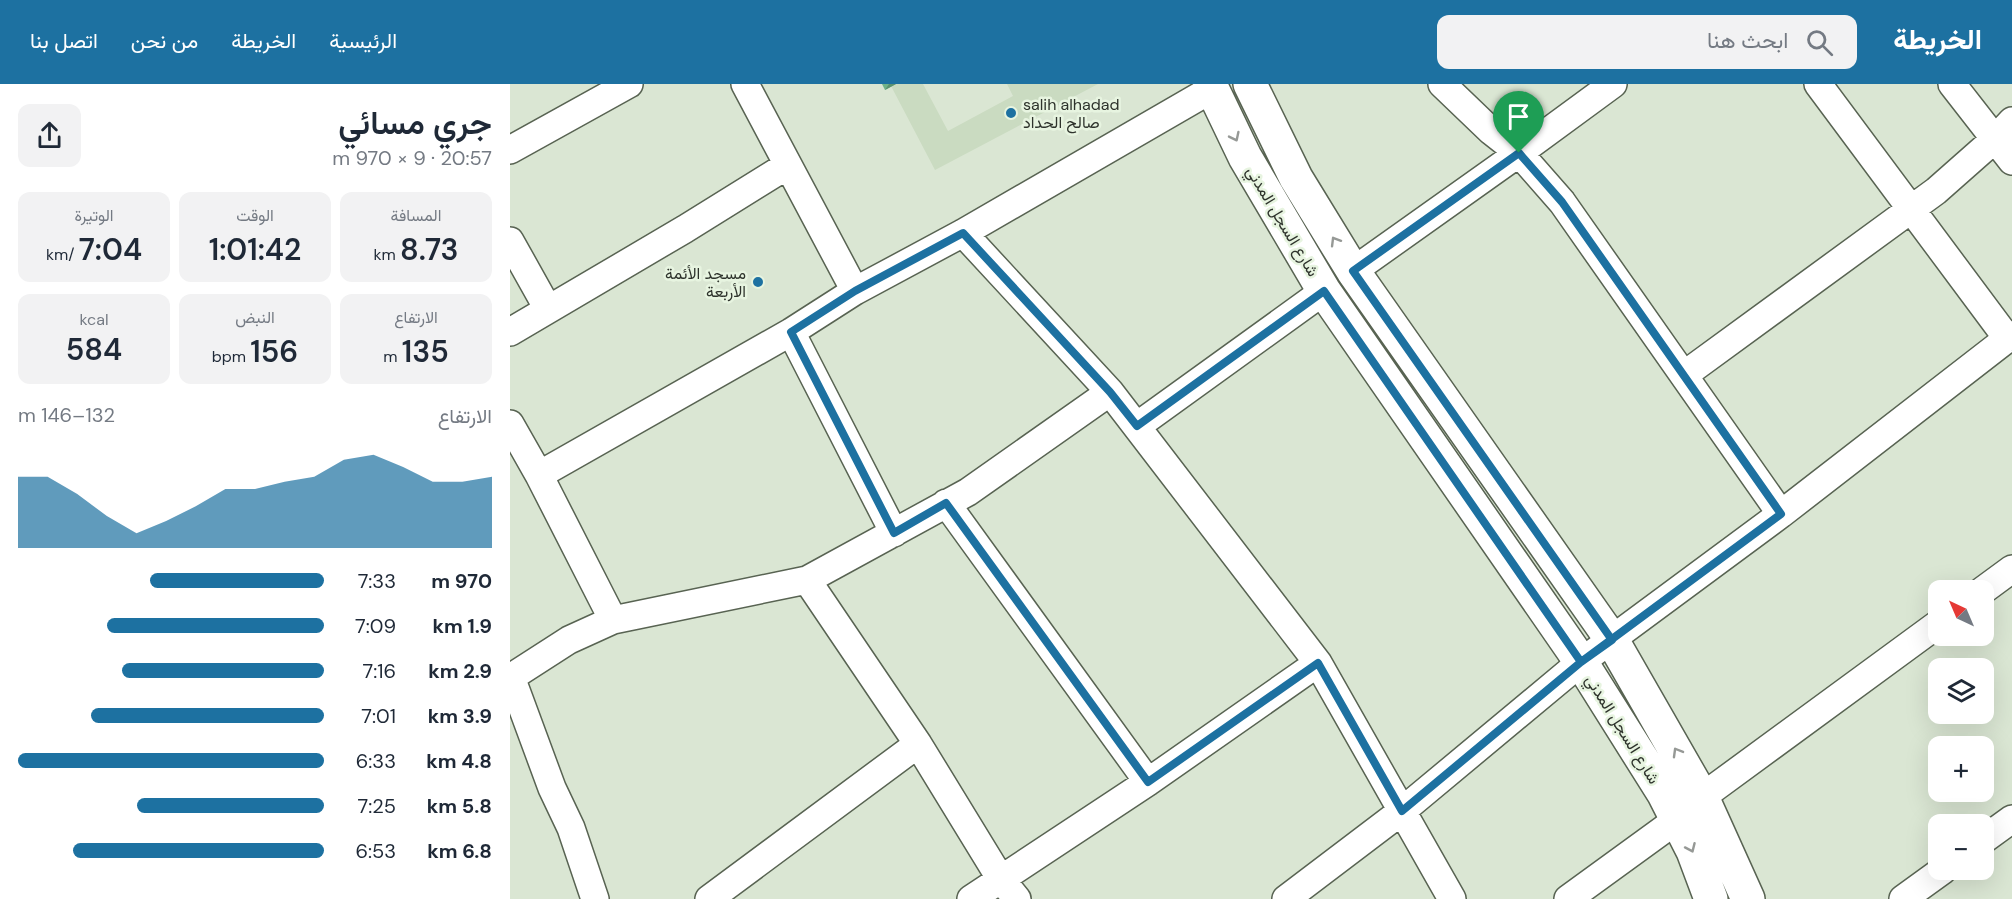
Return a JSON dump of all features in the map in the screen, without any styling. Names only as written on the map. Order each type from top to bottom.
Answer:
[{"type":"street","points":[[510,150],[629,84]]},
{"type":"street","points":[[745,84],[855,291]]},
{"type":"street","name":"شارع السجل المدني","points":[[1250,84],[1296,178],[1353,271],[1612,640],[1702,797],[1748,899]]},
{"type":"street","points":[[1442,84],[1491,131],[1519,153],[1562,202],[1781,514]]},
{"type":"street","points":[[1353,271],[1613,84]]},
{"type":"street","points":[[1286,899],[1402,811],[1581,662],[1781,514],[2010,337],[1910,210],[1818,84]]},
{"type":"street","points":[[1952,84],[2004,130],[2012,160]]},
{"type":"street","points":[[539,475],[791,332],[855,291],[963,233],[1211,87]]},
{"type":"street","name":"شارع السجل المدني","points":[[1211,87],[1245,157],[1324,291],[1581,662],[1664,794],[1678,819],[1711,899]]},
{"type":"street","points":[[1684,375],[1936,191],[2004,130]]},
{"type":"street","points":[[510,332],[788,165]]},
{"type":"street","points":[[963,233],[1110,392],[1318,663],[1452,899]]},
{"type":"street","points":[[510,241],[548,309]]},
{"type":"street","points":[[1137,426],[1324,291]]},
{"type":"street","points":[[791,332],[894,533]]},
{"type":"street","points":[[595,899],[571,828],[552,788],[511,678],[569,640],[613,620],[807,580],[968,492],[1110,392]]},
{"type":"street","points":[[510,424],[539,475],[613,620]]},
{"type":"street","points":[[946,503],[1148,782]]},
{"type":"street","points":[[1994,582],[2012,569]]},
{"type":"street","points":[[807,580],[918,744],[1008,889]]},
{"type":"street","points":[[1702,797],[1928,631]]},
{"type":"street","points":[[971,899],[1008,889],[1148,782],[1318,663]]},
{"type":"street","points":[[709,899],[918,744]]},
{"type":"street","points":[[1568,899],[1678,819]]},
{"type":"street","points":[[1994,832],[2012,819]]},
{"type":"street","points":[[1903,899],[1929,880]]},
{"type":"shaded area","name":"salih alhadad صالح الحداد","points":[[923,84],[948,131],[1013,96],[1007,84],[1098,84],[935,170],[891,86]]},
{"type":"place","name":"salih alhadad صالح الحداد","points":[[1011,113]]},
{"type":"place","name":"مسجد الأئمة الأربعة","points":[[758,282]]},
{"type":"route","points":[[1519,153],[1353,271],[1612,640],[1581,662],[1324,291],[1137,426],[1110,392],[963,233],[855,291],[791,332],[894,533],[946,503],[1148,782],[1318,663],[1402,811],[1581,662],[1612,640],[1781,514],[1562,202],[1539,173],[1519,153]]}]
